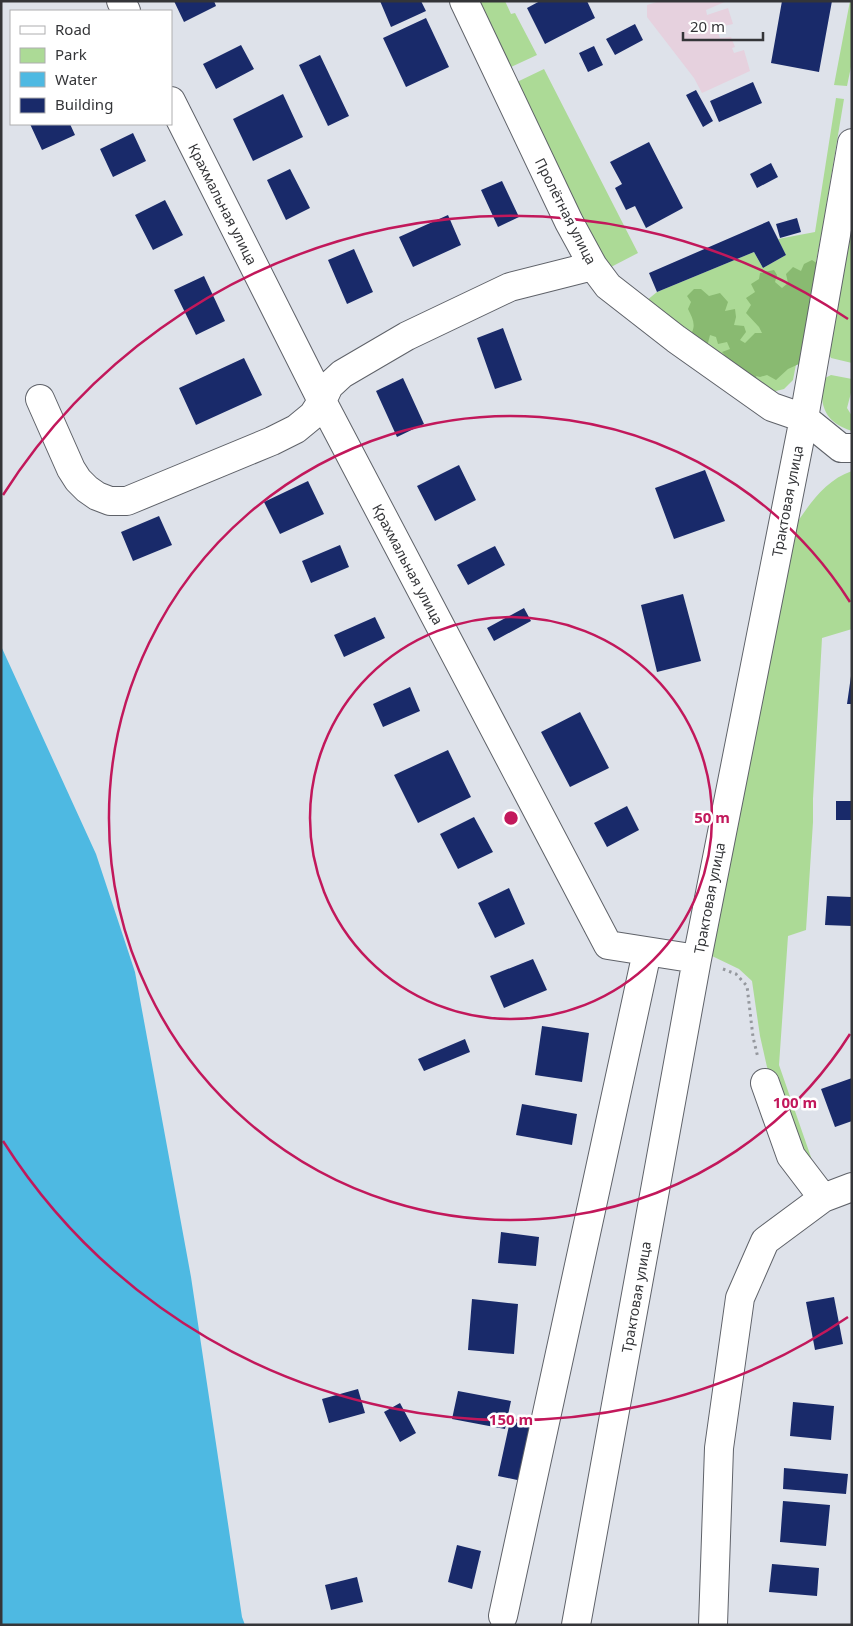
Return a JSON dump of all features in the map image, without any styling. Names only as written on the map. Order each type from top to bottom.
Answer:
[{"type":"street","name":"Пролётная улица","points":[[464,1],[569,222],[593,266],[608,286],[676,339],[772,407],[804,418]]},
{"type":"street","name":"Крахмальная улица","points":[[172,103],[322,401],[608,945],[697,959]]},
{"type":"street","name":"Трактовая улица","points":[[576,1625],[697,959],[804,418],[852,143]]},
{"type":"street","points":[[40,398],[71,469],[78,480],[98,496],[110,501],[127,501],[272,441],[296,429],[312,415],[322,401],[329,386],[342,374],[407,336],[510,287],[593,266]]},
{"type":"street","points":[[804,418],[840,448],[852,448]]},
{"type":"street","points":[[503,1616],[648,952]]},
{"type":"street","points":[[765,1083],[792,1156],[822,1198]]},
{"type":"street","points":[[713,1625],[721,1439],[740,1298],[765,1241],[822,1198],[852,1187]]},
{"type":"path","points":[[697,959],[736,974],[747,986],[753,1037]]},
{"type":"shaded area","points":[[660,1],[727,1],[706,10],[707,15],[728,8],[733,24],[716,28],[720,38],[731,37],[735,47],[732,48],[734,53],[744,50],[750,71],[702,93],[694,78],[647,17],[647,5]]},
{"type":"green space","points":[[479,1],[505,1],[511,14],[515,13],[537,55],[511,67]]},
{"type":"green space","points":[[850,1],[852,1],[852,62],[847,86],[834,85]]},
{"type":"green space","points":[[544,69],[638,253],[611,267],[583,224],[517,82]]},
{"type":"green space","points":[[836,98],[844,99],[822,231],[793,380],[784,389],[772,392],[646,301],[657,292],[754,252],[763,268],[786,255],[778,239],[815,232]]},
{"type":"green space","points":[[852,223],[852,363],[831,358],[826,349]]},
{"type":"green space","points":[[812,260],[818,264],[811,319],[803,341],[807,346],[801,351],[799,364],[788,369],[776,380],[767,375],[756,376],[758,384],[728,370],[727,358],[722,352],[730,349],[727,342],[718,344],[716,337],[710,335],[708,343],[698,342],[692,332],[694,323],[688,309],[691,302],[687,296],[694,289],[701,289],[709,296],[720,293],[728,302],[725,311],[735,309],[734,325],[744,326],[746,332],[740,340],[745,343],[755,333],[762,333],[746,313],[751,305],[746,298],[755,292],[751,284],[759,279],[760,273],[774,270],[777,275],[775,282],[782,288],[788,283],[786,274],[793,267],[801,271],[804,264]]},
{"type":"green space","points":[[831,375],[852,379],[852,389],[847,408],[852,416],[852,431],[835,423],[823,406],[821,380]]},
{"type":"green space","points":[[852,471],[852,629],[822,638],[806,930],[788,936],[779,1065],[813,1163],[799,1153],[767,1067],[760,1036],[752,981],[739,969],[712,956],[794,527],[812,502],[826,487],[842,475]]},
{"type":"water","points":[[1,646],[96,854],[135,972],[191,1277],[242,1617],[245,1625],[1,1625]]},
{"type":"building","points":[[174,1],[214,1],[216,6],[184,22]]},
{"type":"building","points":[[380,1],[421,1],[426,11],[391,27]]},
{"type":"building","points":[[540,1],[587,1],[595,18],[545,44],[527,8]]},
{"type":"building","points":[[782,1],[832,1],[819,72],[771,63]]},
{"type":"building","points":[[426,18],[449,67],[406,87],[383,38]]},
{"type":"building","points":[[635,24],[643,40],[615,55],[606,39]]},
{"type":"building","points":[[241,45],[254,69],[216,89],[203,64]]},
{"type":"building","points":[[594,46],[603,65],[588,72],[579,53]]},
{"type":"building","points":[[320,55],[349,116],[328,126],[299,65]]},
{"type":"building","points":[[753,82],[762,103],[719,122],[710,101]]},
{"type":"building","points":[[696,90],[713,121],[703,127],[686,95]]},
{"type":"building","points":[[283,94],[303,137],[253,161],[233,119]]},
{"type":"building","points":[[30,125],[70,125],[75,135],[42,150]]},
{"type":"building","points":[[133,133],[146,161],[113,177],[100,149]]},
{"type":"building","points":[[649,142],[683,208],[646,228],[635,206],[626,210],[615,188],[622,184],[610,162]]},
{"type":"building","points":[[771,163],[778,177],[757,188],[750,174]]},
{"type":"building","points":[[290,169],[310,208],[286,220],[267,180]]},
{"type":"building","points":[[502,181],[519,217],[498,227],[481,190]]},
{"type":"building","points":[[165,200],[183,235],[153,250],[135,215]]},
{"type":"building","points":[[448,215],[461,245],[413,267],[399,237]]},
{"type":"building","points":[[797,218],[801,232],[780,238],[776,224]]},
{"type":"building","points":[[769,221],[786,255],[763,268],[754,252],[657,292],[649,273]]},
{"type":"building","points":[[354,249],[373,292],[347,304],[328,260]]},
{"type":"building","points":[[204,276],[225,321],[196,335],[174,290]]},
{"type":"building","points":[[503,328],[522,380],[495,389],[477,338]]},
{"type":"building","points":[[244,358],[262,395],[196,425],[179,388]]},
{"type":"building","points":[[403,378],[424,424],[397,437],[376,391]]},
{"type":"building","points":[[459,465],[476,500],[435,521],[417,486]]},
{"type":"building","points":[[705,470],[725,521],[674,539],[655,488]]},
{"type":"building","points":[[308,481],[324,514],[280,534],[264,502]]},
{"type":"building","points":[[159,516],[172,545],[133,561],[121,532]]},
{"type":"building","points":[[340,545],[349,567],[311,583],[302,561]]},
{"type":"building","points":[[495,546],[505,565],[468,585],[457,565]]},
{"type":"building","points":[[683,594],[701,661],[657,672],[641,605]]},
{"type":"building","points":[[524,608],[531,621],[494,641],[487,628]]},
{"type":"building","points":[[375,617],[385,638],[344,657],[334,635]]},
{"type":"building","points":[[851,676],[852,704],[847,704]]},
{"type":"building","points":[[410,687],[420,711],[383,727],[373,704]]},
{"type":"building","points":[[580,712],[609,768],[570,787],[541,732]]},
{"type":"building","points":[[448,750],[471,797],[418,823],[394,775]]},
{"type":"building","points":[[836,801],[852,801],[852,820],[836,820]]},
{"type":"building","points":[[627,806],[639,830],[607,847],[594,823]]},
{"type":"building","points":[[474,817],[493,852],[458,869],[440,834]]},
{"type":"building","points":[[509,888],[525,924],[495,938],[478,903]]},
{"type":"building","points":[[827,896],[852,897],[852,926],[825,925]]},
{"type":"building","points":[[533,959],[547,990],[504,1008],[490,976]]},
{"type":"building","points":[[542,1026],[589,1033],[582,1082],[535,1075]]},
{"type":"building","points":[[465,1039],[470,1052],[424,1071],[418,1059]]},
{"type":"building","points":[[852,1078],[852,1121],[835,1127],[821,1089]]},
{"type":"building","points":[[522,1104],[577,1114],[572,1145],[516,1135]]},
{"type":"building","points":[[501,1232],[539,1237],[536,1266],[498,1263]]},
{"type":"building","points":[[834,1297],[843,1344],[815,1350],[806,1302]]},
{"type":"building","points":[[472,1299],[518,1304],[514,1354],[468,1350]]},
{"type":"building","points":[[358,1389],[365,1413],[329,1423],[322,1399]]},
{"type":"building","points":[[458,1391],[511,1401],[505,1429],[452,1419]]},
{"type":"building","points":[[793,1402],[834,1406],[831,1440],[790,1436]]},
{"type":"building","points":[[400,1403],[416,1433],[400,1442],[384,1412]]},
{"type":"building","points":[[510,1421],[534,1426],[522,1481],[498,1476]]},
{"type":"building","points":[[784,1468],[848,1474],[846,1494],[783,1489]]},
{"type":"building","points":[[783,1501],[830,1505],[826,1546],[780,1542]]},
{"type":"building","points":[[457,1545],[481,1551],[472,1589],[448,1582]]},
{"type":"building","points":[[772,1564],[819,1568],[817,1596],[769,1592]]},
{"type":"building","points":[[357,1577],[363,1602],[331,1610],[325,1585]]}]
